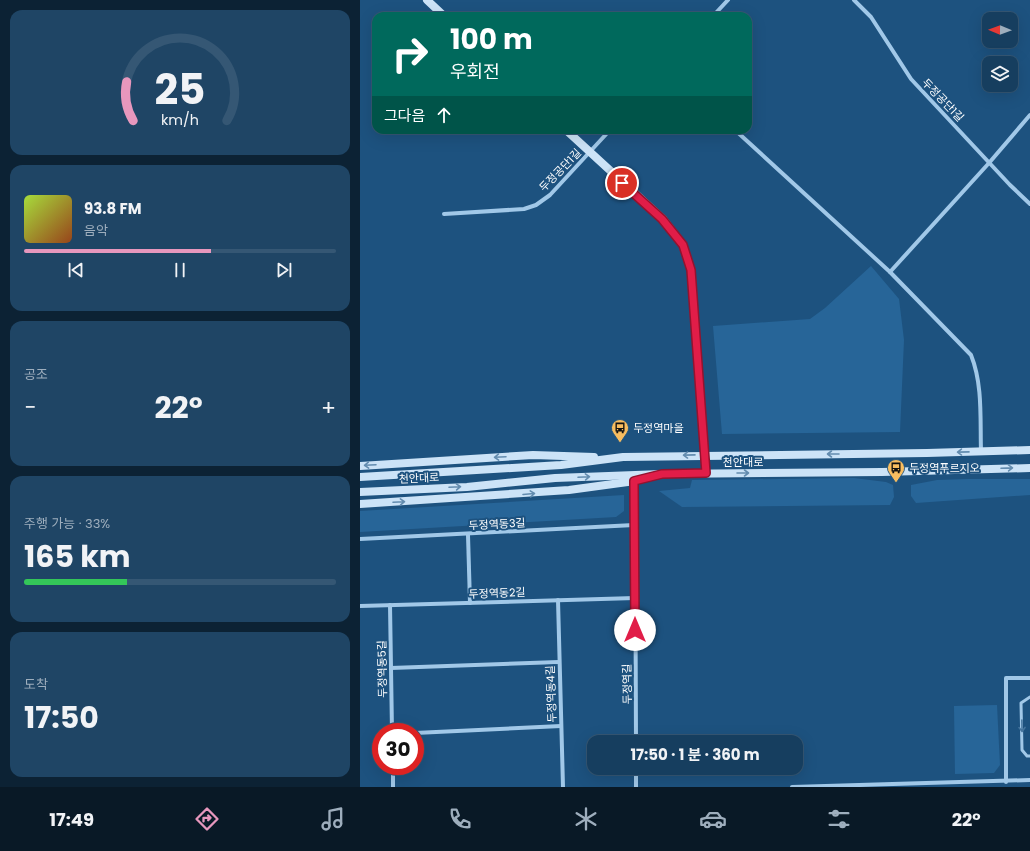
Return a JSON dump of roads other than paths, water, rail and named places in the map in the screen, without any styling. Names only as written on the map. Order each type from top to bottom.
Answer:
[{"type":"main road","points":[[427,0],[440,12]]},
{"type":"main road","points":[[570,134],[662,219],[683,245],[691,270],[706,473]]},
{"type":"main road","name":"천안대로","points":[[360,477],[562,465],[623,457],[1030,450]]},
{"type":"main road","points":[[360,466],[533,456],[623,457]]},
{"type":"main road","name":"천안대로","points":[[360,492],[467,487],[555,478],[662,474],[966,471],[1030,468]]},
{"type":"main road","points":[[360,504],[517,495],[569,490],[634,481],[662,474]]},
{"type":"street","points":[[717,12],[728,0]]},
{"type":"street","name":"두정공단1길","points":[[854,0],[871,17],[911,79],[989,163],[1030,204]]},
{"type":"street","points":[[890,272],[989,163],[1030,115]]},
{"type":"street","name":"두정공단1길","points":[[444,214],[524,209],[536,206],[550,195],[606,134]]},
{"type":"street","points":[[739,134],[890,272],[971,355],[977,370],[979,388],[981,452]]},
{"type":"street","name":"두정역길","points":[[634,481],[636,735]]},
{"type":"street","name":"두정역동3길","points":[[360,539],[468,535],[634,525]]},
{"type":"street","points":[[468,535],[470,603]]},
{"type":"street","name":"두정역동2길","points":[[360,606],[635,598]]},
{"type":"street","name":"두정역동4길","points":[[558,600],[563,787]]},
{"type":"street","name":"두정역동5길","points":[[390,605],[392,723]]},
{"type":"street","points":[[391,668],[559,662]]},
{"type":"street","points":[[1006,782],[1006,678],[1030,678]]},
{"type":"street","points":[[424,733],[561,726]]},
{"type":"street","points":[[393,775],[394,787]]},
{"type":"street","points":[[636,775],[636,787]]},
{"type":"street","points":[[792,787],[1006,782],[1030,780]]},
{"type":"lane","points":[[1030,697],[1021,703],[1022,750],[1027,756],[1030,756]]},
{"type":"place","name":"두정역마을","points":[[620,443]]},
{"type":"place","name":"두정역푸르지오","points":[[896,483]]}]
